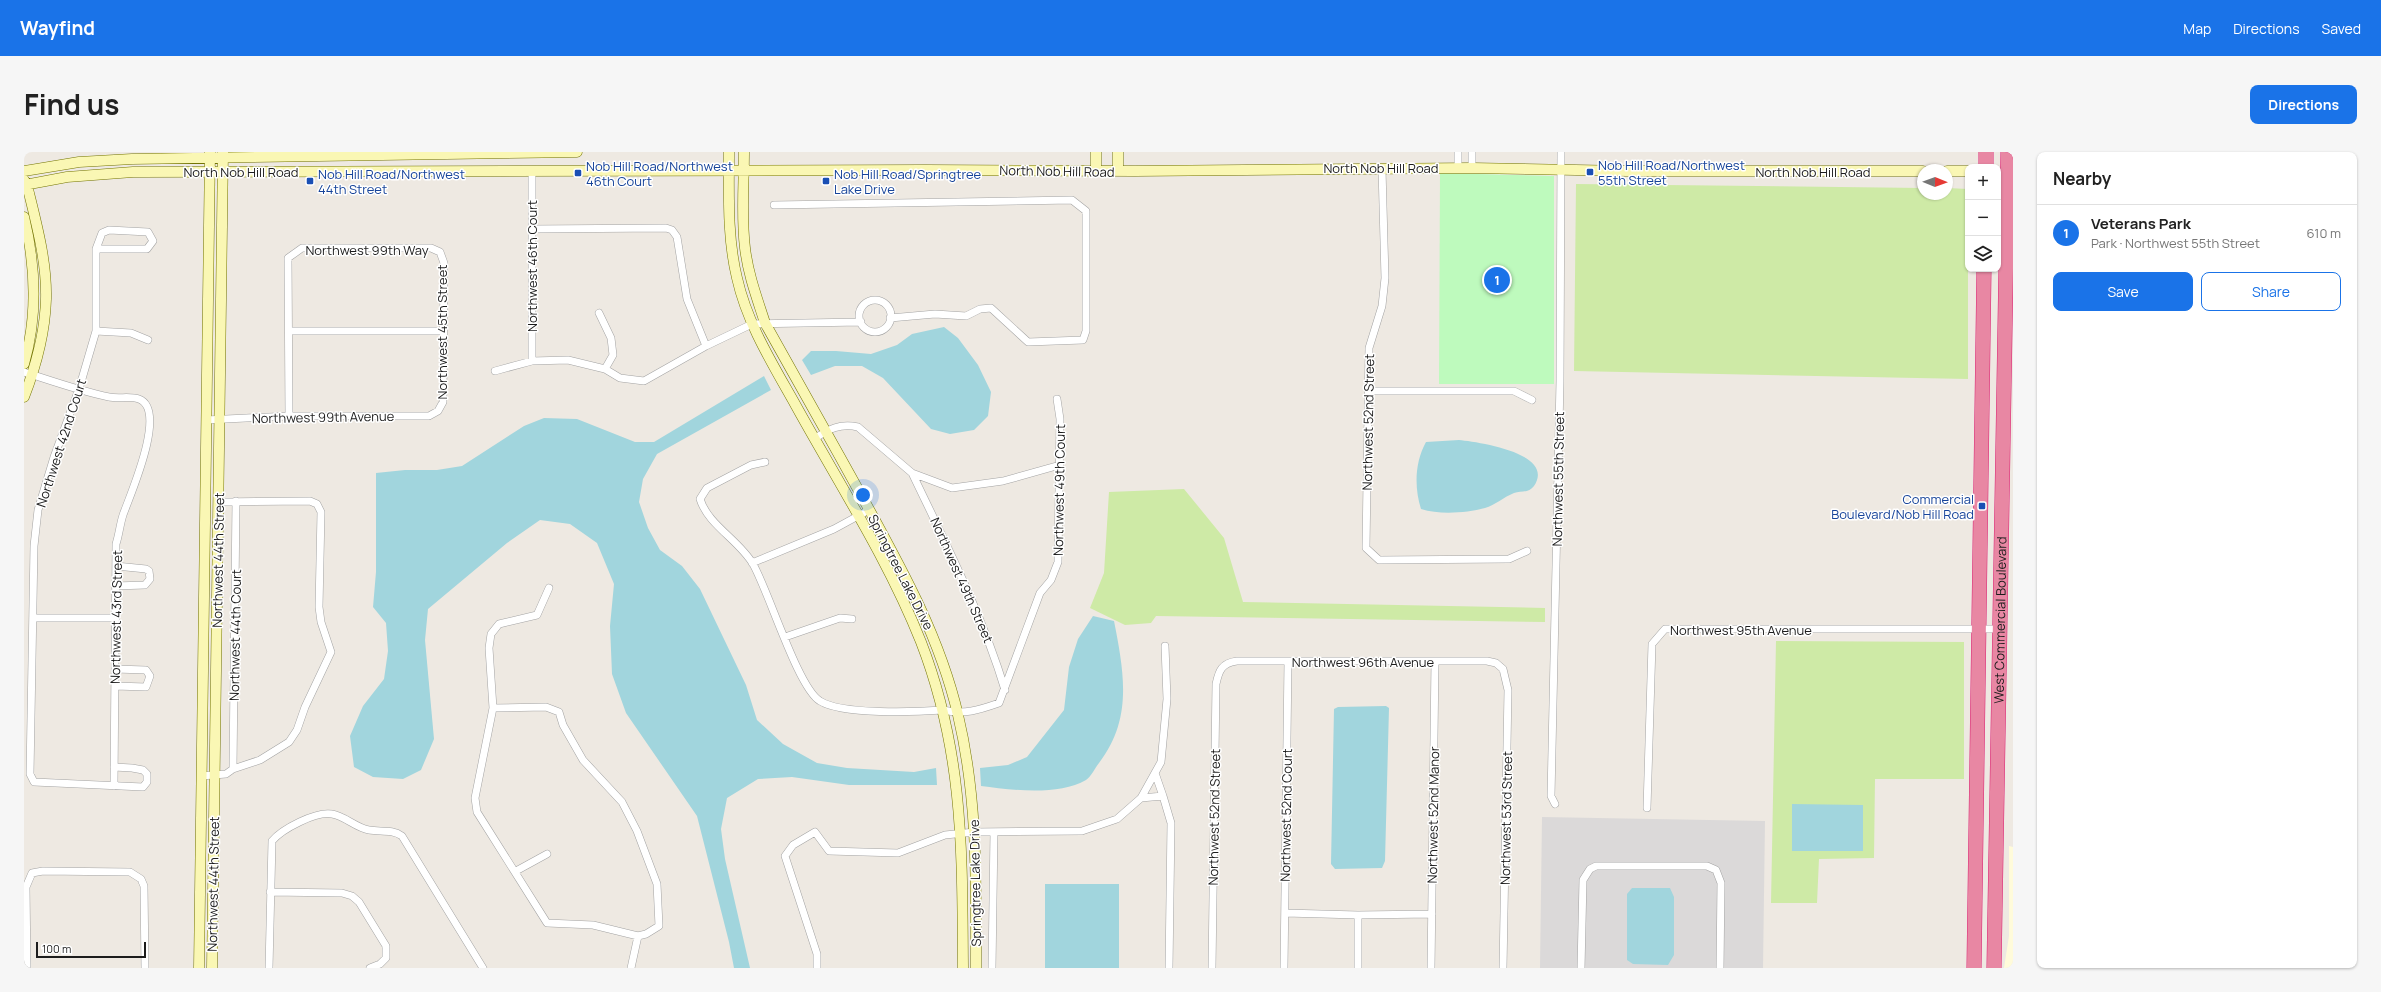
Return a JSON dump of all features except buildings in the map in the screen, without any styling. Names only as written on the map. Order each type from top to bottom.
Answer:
[{"type":"highway","points":[[1986,152],[1986,164]]},
{"type":"highway","name":"West Commercial Boulevard","points":[[1994,968],[2006,172],[2008,152]]},
{"type":"highway","name":"West Commercial Boulevard","points":[[1974,968],[1984,272]]},
{"type":"highway","points":[[1977,784],[1984,790],[1989,799],[1989,862],[1995,872]]},
{"type":"street","name":"North Nob Hill Road","points":[[24,170],[79,162],[223,155],[577,152]]},
{"type":"street","name":"Springtree Lake Drive","points":[[729,152],[732,256],[737,280],[752,324],[910,617],[929,663],[943,710],[954,768],[962,833],[963,968]]},
{"type":"street","name":"Springtree Lake Drive","points":[[744,152],[743,203],[745,249],[752,283],[765,322],[826,431],[920,606],[942,662],[958,714],[968,763],[975,832],[976,968]]},
{"type":"street","points":[[1096,152],[1096,171]]},
{"type":"street","points":[[1118,152],[1118,171]]},
{"type":"street","points":[[1458,152],[1458,168]]},
{"type":"street","points":[[1472,152],[1472,168]]},
{"type":"street","name":"Northwest 55th Street","points":[[1554,804],[1550,796],[1560,381],[1561,152]]},
{"type":"street","name":"Northwest 44th Street","points":[[212,968],[223,155]]},
{"type":"street","name":"Northwest 44th Street","points":[[199,968],[210,156]]},
{"type":"street","name":"North Nob Hill Road","points":[[25,183],[67,177],[133,172],[532,172],[729,170],[1118,171],[1458,168],[1561,168],[1626,171],[1917,171]]},
{"type":"street","name":"Northwest 52nd Street","points":[[1382,169],[1385,278],[1382,306],[1369,348],[1366,548],[1371,555],[1379,560],[1509,559],[1527,551]]},
{"type":"street","points":[[1953,171],[1965,171]]},
{"type":"street","name":"Northwest 46th Court","points":[[532,172],[532,361]]},
{"type":"street","points":[[24,397],[28,374],[42,337],[46,299],[40,239],[25,183]]},
{"type":"street","points":[[774,205],[1072,200],[1086,211],[1086,331],[1083,340],[1028,342],[991,308],[980,309],[966,316],[935,314],[890,318]]},
{"type":"street","points":[[24,217],[33,260],[34,298],[31,340],[24,364]]},
{"type":"street","points":[[532,229],[666,228],[672,230],[677,237],[687,299],[706,346]]},
{"type":"street","points":[[109,230],[148,232],[153,241],[148,249],[96,249],[98,238],[102,233],[109,230]]},
{"type":"street","name":"Northwest 99th Way","points":[[289,331],[288,258],[294,252],[302,248],[431,248],[440,252]]},
{"type":"street","name":"Northwest 42nd Court","points":[[96,249],[96,332],[79,390],[54,457],[38,510],[34,546],[27,710],[30,774],[34,782],[114,786]]},
{"type":"street","name":"Northwest 45th Street","points":[[438,411],[443,402],[444,263],[440,252]]},
{"type":"street","points":[[873,300],[886,305],[890,318],[884,328],[875,331],[865,328],[860,322],[860,309],[868,301],[873,300]]},
{"type":"street","points":[[599,314],[611,338],[613,355],[605,369]]},
{"type":"street","points":[[494,371],[532,361],[568,360],[605,369],[620,378],[644,381],[706,346],[752,324],[765,322],[860,322]]},
{"type":"street","points":[[289,416],[289,331],[443,331]]},
{"type":"street","points":[[96,332],[131,333],[148,340]]},
{"type":"street","points":[[28,374],[79,390]]},
{"type":"street","name":"Northwest 43rd Street","points":[[79,390],[110,397],[139,399],[147,405],[150,414],[148,438],[116,544],[114,786]]},
{"type":"street","points":[[1369,391],[1514,391],[1532,400]]},
{"type":"street","name":"Northwest 49th Court","points":[[943,710],[958,714],[999,703],[1040,593],[1051,580],[1058,562],[1060,419],[1057,399]]},
{"type":"street","name":"Northwest 99th Avenue","points":[[206,420],[289,416],[429,416],[438,411]]},
{"type":"street","points":[[814,439],[826,431],[847,424],[858,427],[912,473],[952,488],[1003,481],[1060,465]]},
{"type":"street","points":[[765,462],[751,465],[707,488],[700,499],[704,509],[737,542],[752,563],[802,679],[819,701],[843,709],[943,710]]},
{"type":"street","name":"Northwest 49th Street","points":[[912,473],[946,543],[992,647],[1005,690]]},
{"type":"street","points":[[201,776],[226,774],[233,769],[260,760],[289,742],[297,730],[305,707],[332,652],[320,614],[320,512],[317,504],[310,501],[218,502]]},
{"type":"street","name":"Northwest 44th Court","points":[[233,769],[236,502]]},
{"type":"street","points":[[752,563],[834,529],[869,510]]},
{"type":"street","points":[[115,586],[145,585],[150,579],[149,571],[146,569],[116,566]]},
{"type":"street","points":[[493,708],[546,707],[559,712],[563,725],[583,760],[622,802],[637,831],[657,884],[660,926],[646,934],[638,936],[593,926],[547,923],[478,812],[475,798],[493,708],[489,648],[491,634],[499,624],[537,615],[549,588]]},
{"type":"street","points":[[32,618],[116,618]]},
{"type":"street","points":[[785,637],[840,618],[852,619]]},
{"type":"street","name":"Northwest 95th Avenue","points":[[1647,808],[1652,644],[1665,629],[2000,629]]},
{"type":"street","points":[[817,968],[816,954],[785,856],[793,845],[815,832],[829,851],[898,852],[945,835],[975,832],[1082,831],[1117,819],[1141,798],[1161,762],[1165,735],[1167,699],[1165,646]]},
{"type":"street","name":"Northwest 96th Avenue","points":[[1221,668],[1229,662],[1237,661],[1487,661],[1496,663],[1504,669]]},
{"type":"street","name":"Northwest 52nd Manor","points":[[1431,968],[1436,661]]},
{"type":"street","name":"Northwest 52nd Court","points":[[1284,968],[1288,662]]},
{"type":"street","points":[[115,668],[146,670],[150,676],[146,687],[115,686]]},
{"type":"street","name":"Northwest 52nd Street","points":[[1212,968],[1216,684],[1221,668]]},
{"type":"street","name":"Northwest 53rd Street","points":[[1503,968],[1508,690],[1504,669]]},
{"type":"street","points":[[114,767],[143,770],[147,774],[143,787],[114,786]]},
{"type":"street","points":[[1155,773],[1164,796],[1171,823],[1169,968]]},
{"type":"street","points":[[1141,798],[1164,796]]},
{"type":"street","points":[[269,968],[272,841],[279,832],[321,814],[333,814],[368,830],[396,831],[402,836],[483,968]]},
{"type":"street","points":[[992,968],[994,832]]},
{"type":"street","points":[[516,871],[547,854]]},
{"type":"street","points":[[1581,968],[1584,880],[1590,869],[1596,866],[1707,866],[1716,870],[1721,883],[1720,968]]},
{"type":"street","points":[[27,968],[26,887],[32,873],[43,871],[130,872],[141,879],[144,886],[145,968]]},
{"type":"street","points":[[270,892],[342,893],[352,896],[359,902],[386,946],[386,958],[380,964],[370,968]]},
{"type":"street","points":[[1285,913],[1358,915],[1432,914]]},
{"type":"street","points":[[1358,915],[1358,968]]},
{"type":"street","points":[[631,968],[638,936]]},
{"type":"shaded area","points":[[1542,817],[1765,821],[1763,968],[1540,968]]},
{"type":"shaded area","points":[[2009,846],[2013,847],[2013,968],[2004,968],[2009,936]]},
{"type":"green space","points":[[1440,173],[1554,176],[1554,384],[1439,384]]},
{"type":"green space","points":[[1576,184],[1917,188],[1917,200],[1953,200],[1953,188],[1965,189],[1965,272],[1968,272],[1968,379],[1574,371]]},
{"type":"green space","points":[[1184,489],[1224,538],[1243,602],[1545,608],[1545,622],[1156,616],[1151,623],[1125,625],[1090,608],[1104,573],[1109,492]]},
{"type":"green space","points":[[1776,641],[1964,642],[1964,779],[1875,779],[1874,858],[1819,859],[1817,903],[1771,903]]},
{"type":"water","points":[[944,327],[958,338],[978,365],[991,392],[988,416],[974,430],[950,434],[931,429],[883,378],[862,366],[835,366],[811,375],[802,360],[811,351],[836,351],[871,354],[897,345],[912,334]]},
{"type":"water","points":[[764,376],[771,390],[657,454],[643,479],[639,502],[648,528],[660,550],[682,566],[700,589],[746,685],[757,720],[783,744],[817,763],[847,768],[914,772],[936,768],[937,785],[849,785],[792,777],[758,779],[727,798],[721,829],[725,859],[750,968],[734,968],[729,942],[697,816],[626,713],[612,674],[610,626],[614,584],[597,543],[570,524],[540,520],[507,543],[428,609],[425,640],[434,739],[421,770],[403,779],[373,777],[354,767],[350,736],[363,706],[384,679],[388,651],[386,623],[373,607],[376,572],[376,473],[405,470],[437,470],[462,466],[524,426],[544,418],[577,419],[635,442],[654,442]]},
{"type":"water","points":[[1459,440],[1482,443],[1512,451],[1525,457],[1534,465],[1538,475],[1534,486],[1530,490],[1514,493],[1489,507],[1478,510],[1445,513],[1421,509],[1417,492],[1417,475],[1422,450],[1426,442]]},
{"type":"water","points":[[1093,616],[1114,621],[1123,677],[1123,695],[1117,729],[1110,746],[1099,763],[1088,779],[1075,785],[1062,788],[1049,790],[1020,790],[981,786],[980,768],[1008,765],[1027,757],[1064,710],[1069,667],[1078,639]]},
{"type":"water","points":[[1386,706],[1389,708],[1385,861],[1382,868],[1335,869],[1331,864],[1334,709],[1338,707]]},
{"type":"water","points":[[1792,804],[1863,805],[1863,851],[1792,851]]},
{"type":"water","points":[[1045,884],[1119,884],[1119,968],[1045,968]]},
{"type":"water","points":[[1632,888],[1670,888],[1674,897],[1674,955],[1668,965],[1633,964],[1627,960],[1627,894]]},
{"type":"place","name":"Nob Hill Road/Northwest 55th Street","points":[[1590,172]]},
{"type":"place","name":"Nob Hill Road/Northwest 46th Court","points":[[578,173]]},
{"type":"place","name":"Nob Hill Road/Northwest 44th Street","points":[[310,181]]},
{"type":"place","name":"Nob Hill Road/Springtree Lake Drive","points":[[826,181]]},
{"type":"place","name":"Veterans Park","points":[[1497,280]]},
{"type":"place","name":"Commercial Boulevard/Nob Hill Road","points":[[1982,506]]}]
